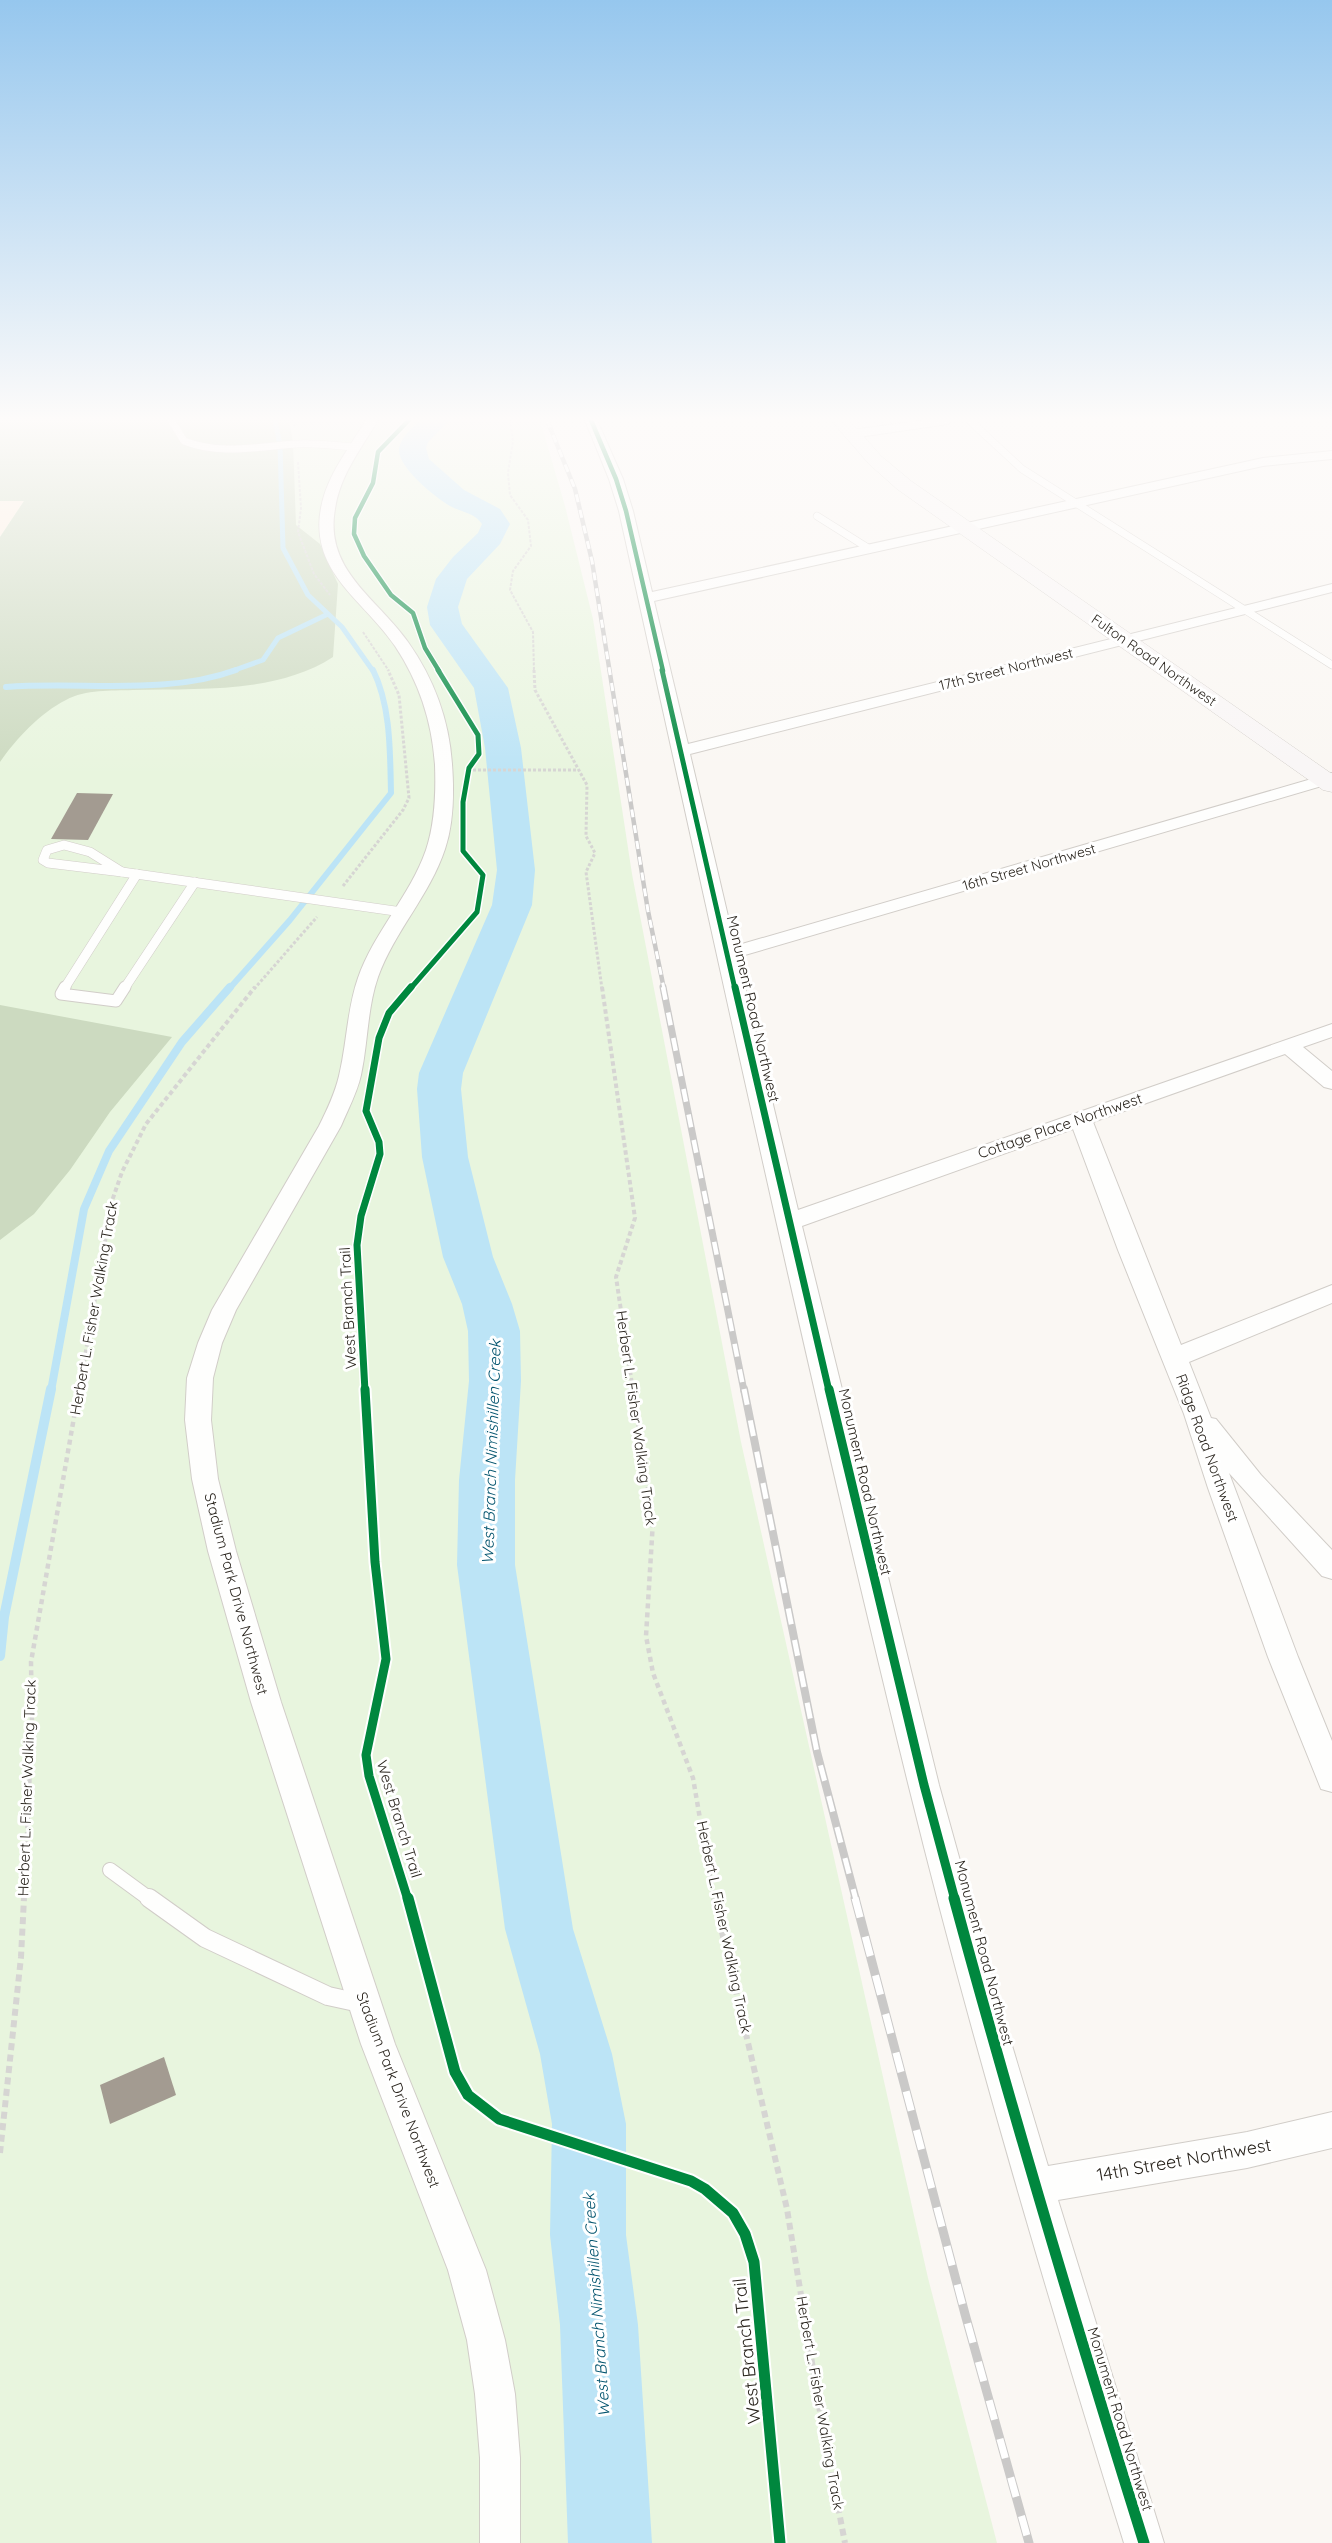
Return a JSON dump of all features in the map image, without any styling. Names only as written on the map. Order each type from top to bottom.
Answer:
[{"type":"main road","name":"Fulton Road Northwest","points":[[983,539],[1329,781]]},
{"type":"street","name":"Stadium Park Drive Northwest","points":[[328,539],[329,550],[343,574],[381,617],[416,668],[437,720],[441,741],[442,807],[438,841],[431,861],[375,960],[365,987],[350,1077],[343,1098],[330,1126],[224,1310],[210,1343],[200,1378],[198,1420],[205,1479],[222,1551],[266,1702],[364,2004],[467,2270],[486,2340],[495,2394],[500,2458],[500,2543]]},
{"type":"street","name":"Monument Road Northwest","points":[[632,539],[789,1222],[924,1785],[956,1908],[1036,2186],[1086,2358],[1144,2543]]},
{"type":"street","points":[[647,598],[912,539]]},
{"type":"street","name":"17th Street Northwest","points":[[680,751],[1332,588]]},
{"type":"street","name":"16th Street Northwest","points":[[727,954],[1329,781]]},
{"type":"street","name":"Cottage Place Northwest","points":[[789,1222],[1332,1030]]},
{"type":"street","points":[[1289,1046],[1332,1082]]},
{"type":"street","name":"Ridge Road Northwest","points":[[1080,1118],[1130,1250],[1197,1414],[1221,1488],[1283,1657],[1332,1779]]},
{"type":"street","points":[[1175,1358],[1332,1293]]},
{"type":"street","points":[[1197,1414],[1252,1482],[1332,1568]]},
{"type":"street","name":"14th Street Northwest","points":[[1036,2186],[1246,2150],[1332,2130]]},
{"type":"lane","points":[[853,539],[868,548]]},
{"type":"lane","points":[[1134,539],[1332,665]]},
{"type":"lane","points":[[123,873],[80,846],[59,845],[48,849],[43,854],[43,860],[48,863],[402,912]]},
{"type":"lane","points":[[136,874],[61,994],[116,1001],[195,882]]},
{"type":"lane","points":[[110,1870],[205,1938],[328,1996],[364,2004]]},
{"type":"path","points":[[301,539],[314,574],[334,600]]},
{"type":"path","points":[[466,781],[468,770],[474,761]]},
{"type":"path","points":[[468,770],[578,770]]},
{"type":"green space","points":[[0,539],[573,539],[593,619],[632,874],[741,1442],[928,2278],[997,2543],[0,2543],[0,1240],[18,1129],[0,1113]]},
{"type":"green space","points":[[0,539],[313,539],[320,544],[338,584],[333,657],[311,669],[287,677],[236,687],[99,691],[74,696],[56,705],[38,719],[13,744],[0,762]]},
{"type":"green space","points":[[0,1005],[172,1037],[110,1112],[70,1170],[34,1214],[0,1240]]},
{"type":"building","points":[[77,793],[113,794],[88,840],[51,839]]},
{"type":"building","points":[[164,2057],[176,2095],[110,2124],[100,2085]]},
{"type":"waterway","points":[[283,539],[283,548],[308,595],[342,627],[373,671]]},
{"type":"waterway","name":"West Branch Nimishillen Creek","points":[[489,539],[451,579],[442,607],[446,625],[491,688],[503,748],[516,870],[512,905],[441,1073],[439,1089],[445,1157],[468,1257],[487,1304],[494,1331],[495,1381],[487,1480],[486,1565],[539,1929],[576,2054],[589,2124],[588,2235],[599,2325],[610,2543]]},
{"type":"waterway","points":[[232,671],[263,660],[278,638],[328,614]]},
{"type":"waterway","points":[[6,687],[181,683],[236,670]]},
{"type":"waterway","points":[[229,989],[290,920],[391,793],[390,746],[386,714],[373,670]]},
{"type":"waterway","points":[[51,1391],[84,1209],[109,1151],[182,1042],[230,987]]},
{"type":"waterway","points":[[0,1656],[4,1617],[51,1389]]},
{"type":"railway","points":[[587,539],[648,911],[664,989]]},
{"type":"railway","points":[[663,987],[744,1391]]},
{"type":"railway","points":[[744,1389],[817,1752],[856,1900]]},
{"type":"railway","points":[[855,1898],[965,2314],[1029,2543]]},
{"type":"cycle path","name":"West Branch Trail","points":[[356,539],[364,556],[391,595],[413,613],[425,648],[478,735],[479,754],[469,768],[463,802],[463,851],[483,875],[477,912],[389,1013],[379,1038],[366,1111],[379,1142],[380,1154],[361,1216],[357,1245],[375,1562],[386,1659],[366,1755],[369,1776],[402,1877],[455,2072],[468,2095],[499,2119],[691,2181],[725,2204],[745,2234],[754,2262],[780,2543]]},
{"type":"cycle path","points":[[632,539],[855,1502],[924,1785],[985,2012],[1086,2358],[1144,2543]]}]
